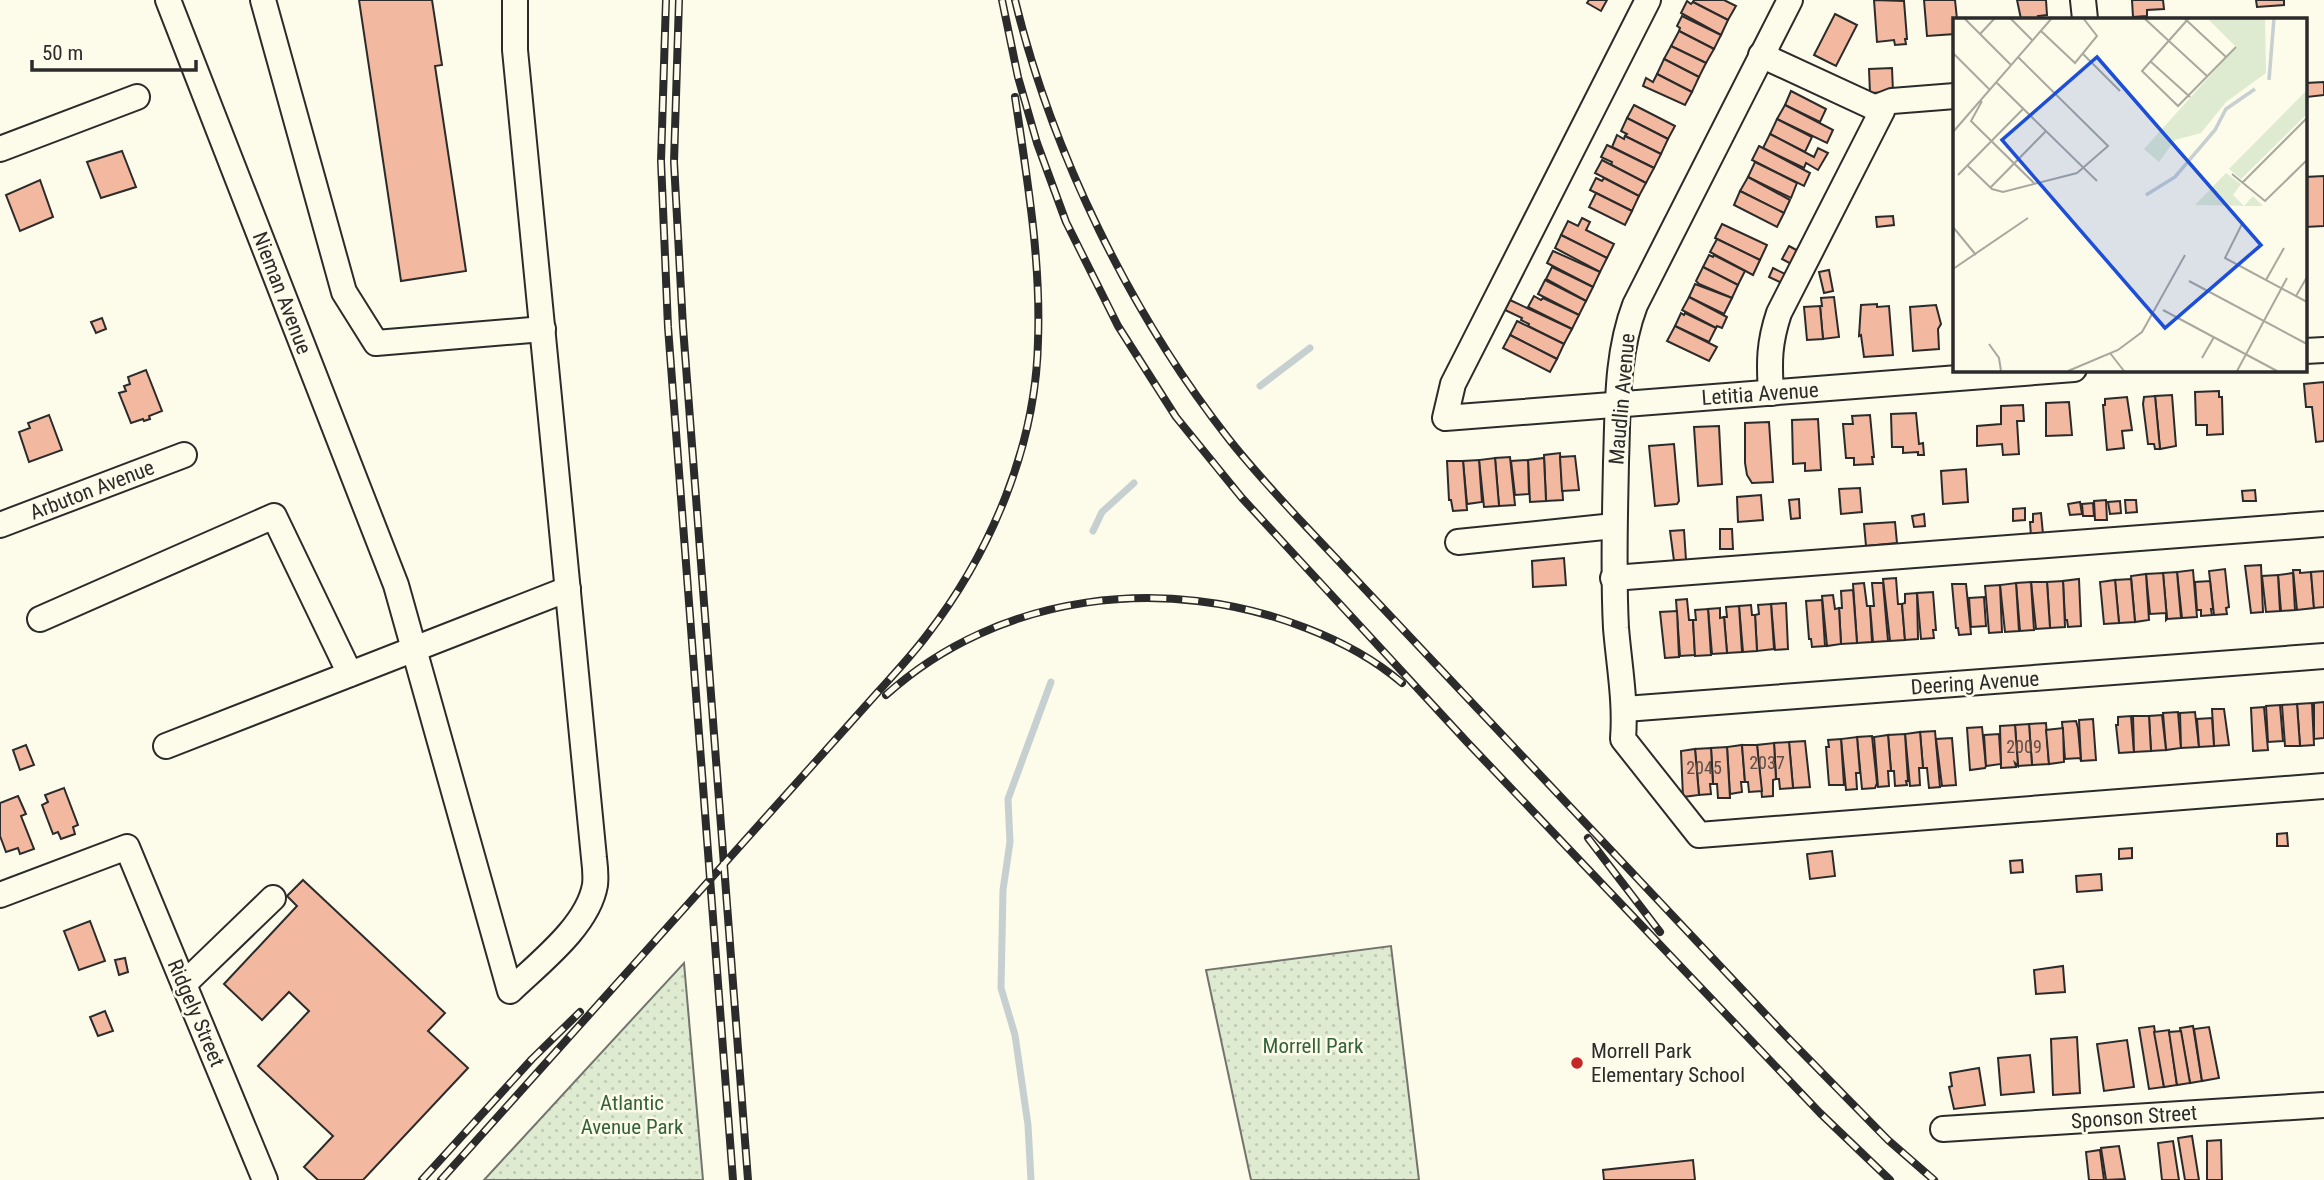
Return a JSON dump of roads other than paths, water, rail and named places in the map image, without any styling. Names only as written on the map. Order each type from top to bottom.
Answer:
[{"type":"street","name":"Nieman Avenue","points":[[169,0],[396,585],[510,991],[572,930],[588,905],[595,885],[568,589]]},
{"type":"street","points":[[263,0],[344,292],[376,343],[543,329]]},
{"type":"street","points":[[166,746],[568,589],[515,50],[515,0]]},
{"type":"street","name":"Letitia Avenue","points":[[1648,0],[1453,384],[1445,418],[2049,371]]},
{"type":"street","name":"Maudlin Avenue","points":[[1790,0],[1635,305],[1622,349],[1613,578],[1625,709],[1623,739],[1699,835],[2324,786]]},
{"type":"street","points":[[2083,0],[2085,18]]},
{"type":"street","points":[[1761,55],[1882,111],[1779,313],[1771,336],[1769,354],[1771,393]]},
{"type":"street","points":[[1874,108],[1892,102],[1953,96]]},
{"type":"street","points":[[0,149],[137,97]]},
{"type":"street","points":[[2306,351],[2324,349]]},
{"type":"street","name":"Arbuton Avenue","points":[[0,526],[184,455]]},
{"type":"street","points":[[40,619],[274,516],[350,674]]},
{"type":"street","points":[[1613,578],[2324,524]]},
{"type":"street","points":[[1458,542],[1614,526]]},
{"type":"street","name":"Deering Avenue","points":[[1625,709],[2324,656]]},
{"type":"street","name":"Ridgely Street","points":[[0,895],[127,846],[265,1180]]},
{"type":"street","points":[[184,985],[273,898]]},
{"type":"street","name":"Sponson Street","points":[[1943,1129],[2324,1105]]},
{"type":"waterway","points":[[1260,386],[1310,348]]},
{"type":"waterway","points":[[1093,531],[1102,512],[1134,483]]},
{"type":"waterway","points":[[1031,1180],[1028,1125],[1015,1035],[1001,988],[1003,890],[1010,842],[1008,799],[1051,682]]},
{"type":"railway","points":[[666,0],[661,161],[668,327],[733,1180]]},
{"type":"railway","points":[[679,0],[674,162],[683,327],[748,1180]]},
{"type":"railway","points":[[1002,0],[1018,77],[1037,143],[1066,222],[1118,326],[1176,417],[1242,498],[1467,742],[1820,1113],[1890,1180]]},
{"type":"railway","points":[[1015,0],[1050,116],[1099,230],[1159,339],[1228,438],[1298,518],[1786,1036],[1888,1140],[1934,1180]]},
{"type":"railway","points":[[441,1180],[909,657],[950,603],[971,569],[990,533],[1019,458],[1029,420],[1035,380],[1038,341],[1035,249],[1015,97]]},
{"type":"railway","points":[[886,695],[931,661],[980,634],[1032,614],[1086,603],[1141,598],[1197,601],[1252,611],[1306,628],[1356,651],[1402,683]]},
{"type":"railway","points":[[1588,838],[1660,932]]},
{"type":"railway","points":[[422,1180],[532,1059],[580,1012]]},
{"type":"place","name":"Morrell Park Elementary School","points":[[1577,1063]]},
{"type":"park label","name":"Morrell Park","points":[[1313,1046]]},
{"type":"park label","name":"Atlantic Avenue Park","points":[[632,1115]]}]
